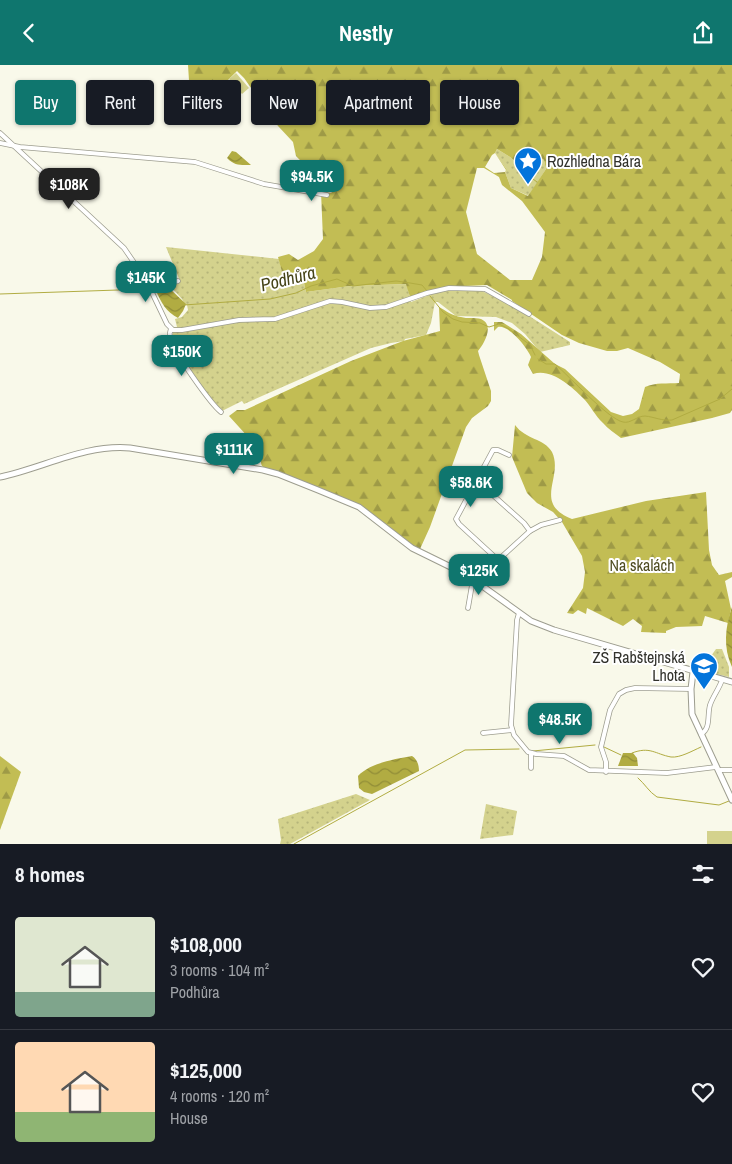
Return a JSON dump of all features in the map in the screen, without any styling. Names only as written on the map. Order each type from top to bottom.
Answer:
[{"type":"main road","points":[[0,477],[108,447],[130,448],[263,470],[359,507],[412,548],[474,580],[531,621],[547,628],[732,682]]},
{"type":"main road","points":[[693,672],[691,689],[692,714],[731,799]]},
{"type":"street","points":[[0,133],[118,242],[136,264],[167,324],[176,331],[240,320],[275,319],[330,301],[370,308],[386,307],[427,293],[449,288],[485,289],[529,314]]},
{"type":"street","points":[[0,143],[13,146],[195,162],[264,184],[327,195]]},
{"type":"street","points":[[150,289],[178,281]]},
{"type":"street","points":[[171,329],[170,339],[186,365],[221,412]]},
{"type":"street","points":[[497,559],[456,520],[457,514],[493,450],[509,455]]},
{"type":"street","points":[[476,480],[524,523],[530,531]]},
{"type":"street","points":[[468,607],[474,580],[530,531],[541,525],[560,520]]},
{"type":"street","points":[[519,613],[512,687],[512,730],[524,749],[531,753],[561,755],[570,758],[586,769],[667,773],[717,769],[732,770]]},
{"type":"street","points":[[701,734],[706,730],[710,708],[722,680]]},
{"type":"street","points":[[606,771],[606,758],[601,751],[601,747],[610,710],[619,694],[635,688],[691,689]]},
{"type":"street","points":[[484,733],[512,730]]},
{"type":"street","points":[[531,753],[532,768]]},
{"type":"shaded area","points":[[236,73],[249,88],[242,94],[241,80],[229,79]]},
{"type":"shaded area","points":[[497,149],[521,166],[528,164],[536,155],[544,160],[546,169],[529,196],[511,188],[505,172],[507,170],[495,153]]},
{"type":"shaded area","points":[[166,247],[279,259],[283,276],[303,278],[306,292],[350,286],[407,284],[411,302],[442,290],[480,290],[515,307],[570,342],[570,345],[540,352],[525,334],[512,323],[496,317],[456,316],[438,302],[435,302],[431,323],[426,335],[371,348],[244,404],[242,401],[222,411],[194,376],[172,338],[174,327],[177,327],[175,319],[182,317],[188,310],[187,305],[170,286],[180,281]]},
{"type":"shaded area","points":[[716,649],[722,649],[729,667],[729,677],[701,670]]},
{"type":"shaded area","points":[[356,794],[370,800],[290,844],[280,844],[278,819]]},
{"type":"shaded area","points":[[486,804],[517,811],[513,835],[480,839]]},
{"type":"shaded area","points":[[707,831],[732,831],[732,844],[707,844]]},
{"type":"green space","points":[[188,65],[732,65],[732,410],[730,413],[621,438],[605,425],[573,388],[554,376],[540,373],[533,374],[528,365],[531,357],[526,348],[507,329],[498,327],[494,331],[494,322],[502,322],[521,334],[555,364],[565,369],[611,412],[623,416],[632,414],[639,409],[645,387],[657,384],[679,383],[680,374],[660,362],[628,348],[607,351],[579,343],[562,335],[487,285],[445,287],[410,297],[406,284],[350,286],[306,292],[303,278],[289,281],[283,276],[278,257],[289,254],[298,260],[314,251],[323,239],[321,192],[332,193],[296,156],[293,142],[277,125],[316,125],[316,80],[251,80],[251,88],[237,71],[228,80],[189,80]],"holes":[[[497,149],[521,166],[526,165],[536,155],[539,156],[544,160],[546,169],[528,196],[511,188],[505,172],[494,173],[485,167]],[[477,168],[484,168],[499,177],[502,185],[522,201],[545,232],[542,257],[532,280],[510,280],[477,254],[466,212]]]},
{"type":"green space","points":[[439,307],[458,316],[481,319],[485,322],[488,330],[487,335],[478,351],[491,391],[491,401],[488,406],[472,418],[466,427],[430,527],[420,549],[416,549],[355,505],[266,469],[262,466],[260,455],[253,444],[229,416],[237,410],[245,410],[351,361],[403,341],[440,331]]},
{"type":"green space","name":"Na skalách","points":[[515,425],[524,434],[549,447],[555,461],[551,497],[560,513],[572,519],[646,501],[706,492],[709,550],[712,565],[719,575],[732,572],[732,577],[725,581],[731,609],[728,623],[705,616],[702,626],[676,627],[666,631],[666,633],[641,632],[642,626],[633,619],[623,626],[587,608],[586,614],[578,610],[573,614],[567,613],[583,588],[585,572],[582,556],[562,522],[553,512],[537,503],[527,493],[512,457]]},
{"type":"green space","points":[[0,756],[21,772],[0,830]]},
{"type":"water","points":[[232,151],[236,152],[251,165],[238,165],[230,161],[227,158]]},
{"type":"water","points":[[161,286],[168,287],[186,304],[178,318],[167,310],[160,299],[156,291]]},
{"type":"water","points":[[732,607],[732,667],[727,652],[726,637]]},
{"type":"water","points":[[623,753],[633,753],[637,758],[638,766],[618,766]]},
{"type":"water","points":[[412,756],[417,762],[419,771],[372,794],[364,792],[359,788],[358,776],[369,768],[383,762]]},
{"type":"waterway","points":[[533,179],[537,182]]},
{"type":"waterway","name":"Podhůra","points":[[184,305],[270,299],[296,293],[311,286],[337,279],[353,286],[396,281],[404,282],[422,285],[427,291]]},
{"type":"waterway","name":"Podhůra","points":[[0,294],[144,288]]},
{"type":"waterway","name":"Podhůra","points":[[430,296],[443,312],[453,319],[462,322],[480,323],[489,327],[499,324],[509,329],[530,345],[535,355]]},
{"type":"waterway","name":"Podhůra","points":[[538,359],[546,364],[555,364],[608,413],[623,422],[645,416],[672,420],[720,399],[732,389]]},
{"type":"waterway","points":[[533,751],[595,745]]},
{"type":"waterway","points":[[604,747],[621,755]]},
{"type":"waterway","points":[[632,753],[648,750],[665,756],[675,757],[701,747]]},
{"type":"waterway","points":[[294,844],[465,750],[519,749]]},
{"type":"waterway","points":[[638,778],[657,797],[719,805],[729,801]]},
{"type":"place","name":"Rozhledna Bára","points":[[528,185]]},
{"type":"place","name":"ZŠ Rabštejnská Lhota","points":[[704,690]]}]
